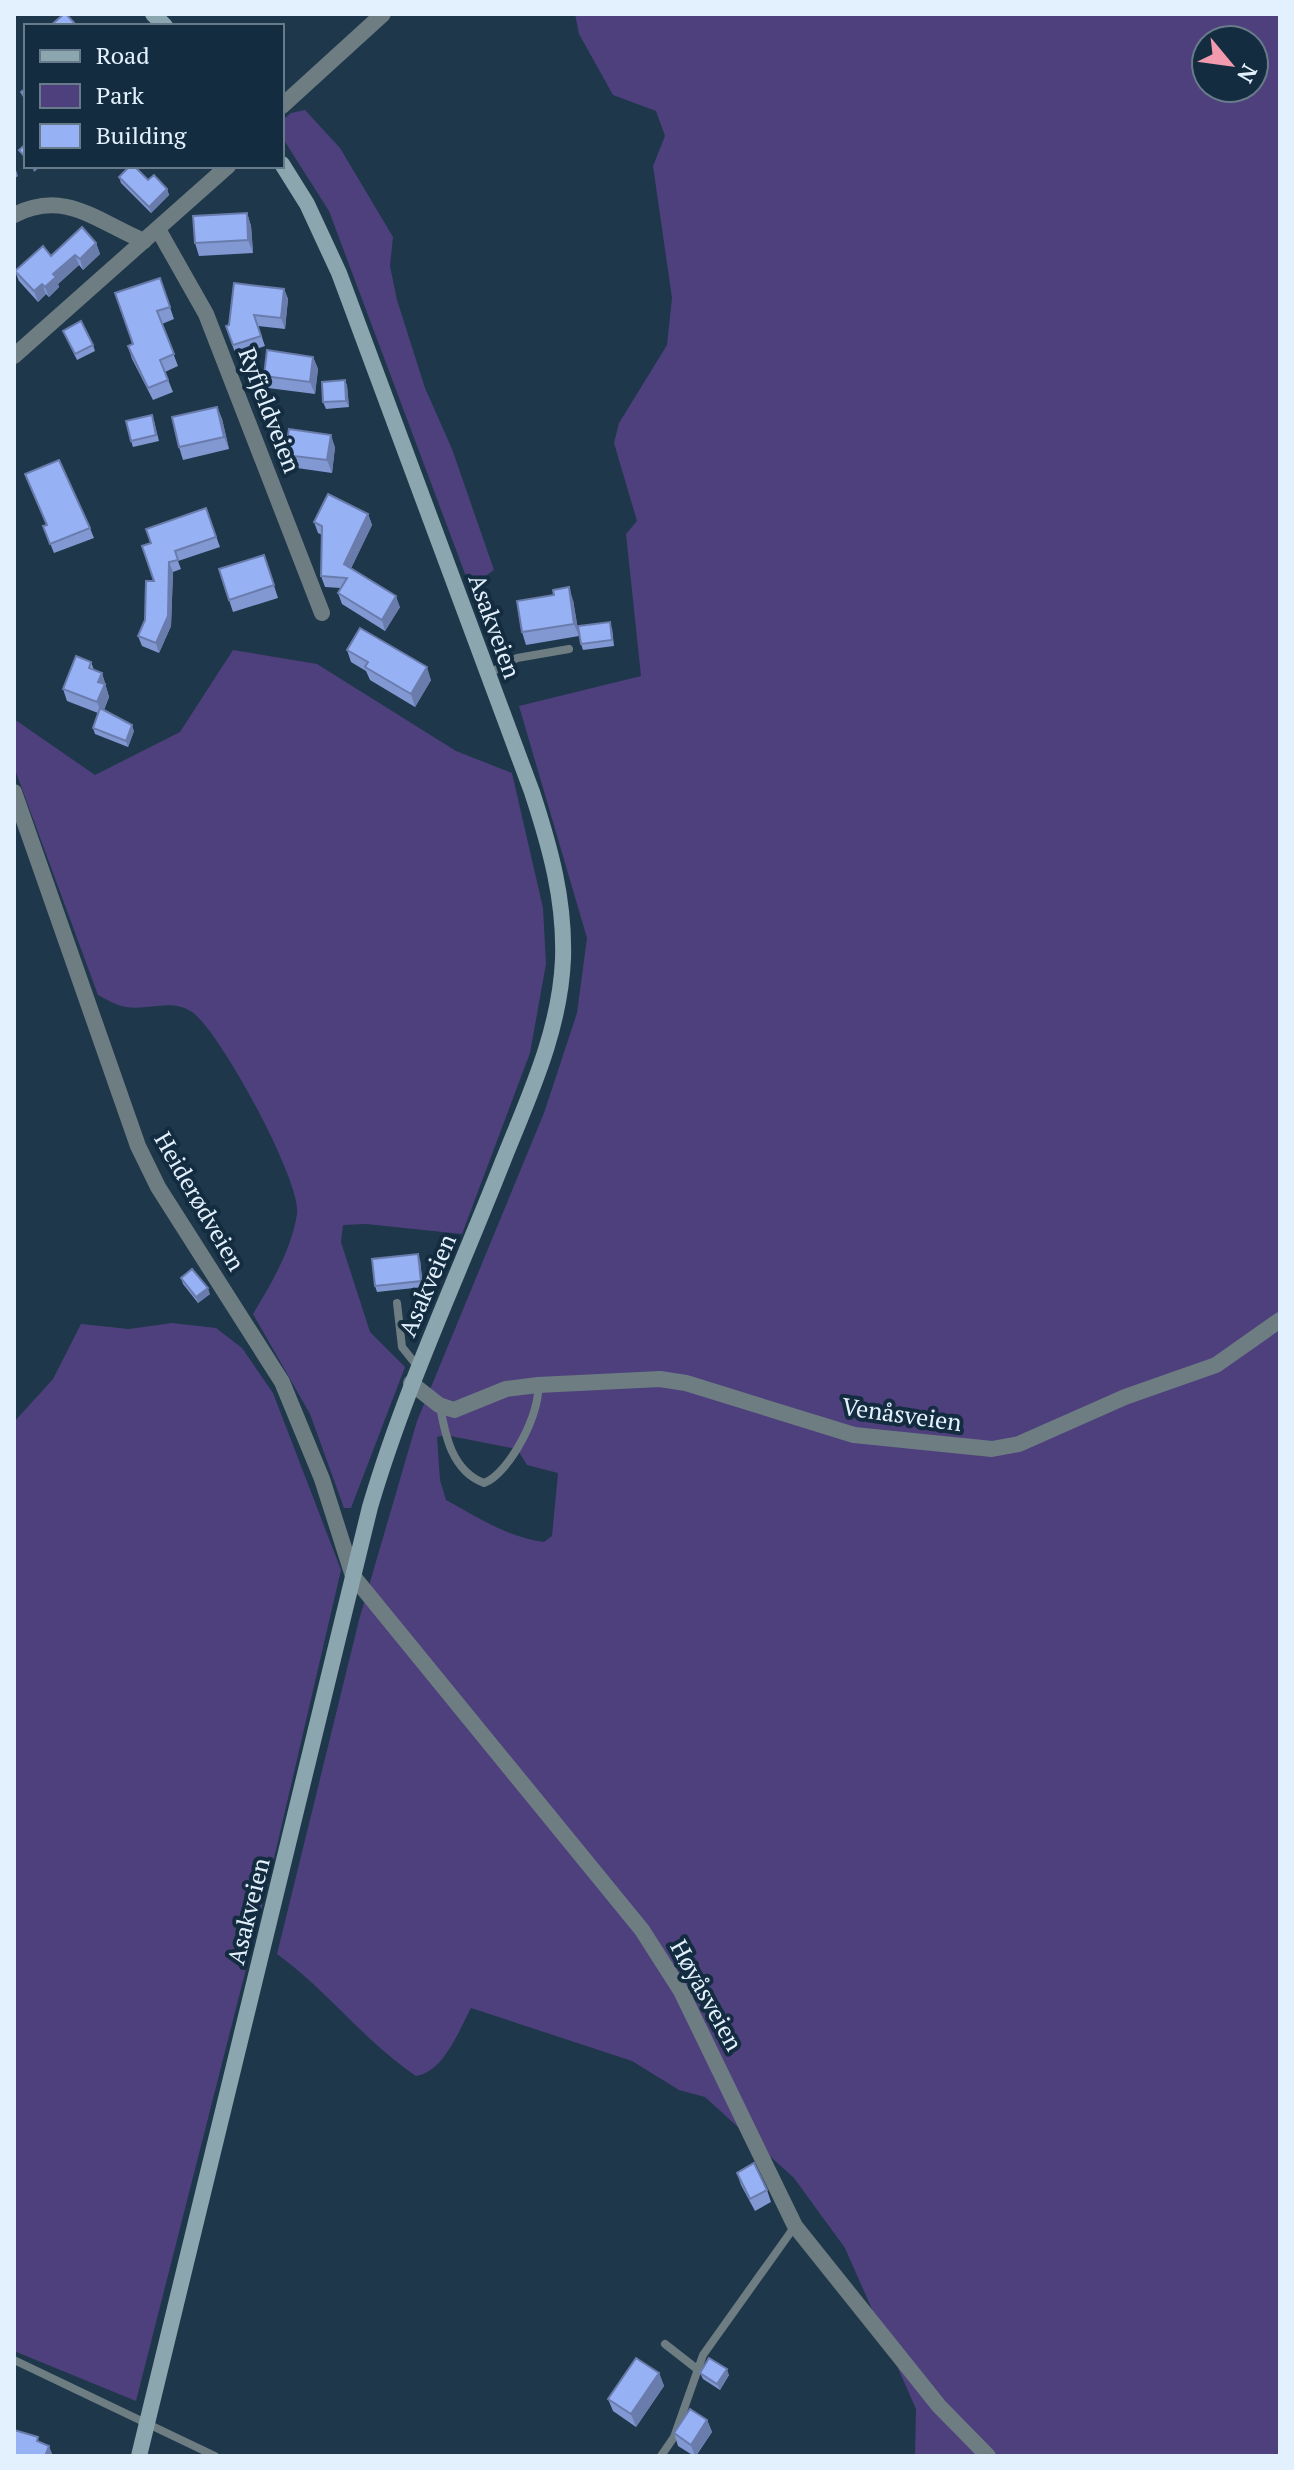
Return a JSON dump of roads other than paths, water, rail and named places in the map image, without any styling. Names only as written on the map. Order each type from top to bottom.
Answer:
[{"type":"main road","name":"Asakveien","points":[[139,2456],[378,1481],[411,1383],[542,1064],[551,1036],[562,975],[563,929],[555,867],[532,792],[339,273],[307,204],[284,167]]},
{"type":"street","points":[[284,104],[383,14]]},
{"type":"street","points":[[14,356],[159,231],[226,168]]},
{"type":"street","points":[[14,215],[48,202],[72,206],[144,241]]},
{"type":"street","name":"Ryfjeldveien","points":[[159,231],[206,314],[322,613]]},
{"type":"street","name":"Heiderødveien","points":[[14,792],[138,1146],[164,1197],[282,1382],[322,1479],[353,1576]]},
{"type":"street","name":"Venåsveien","points":[[439,1405],[454,1410],[506,1389],[538,1385],[660,1379],[686,1383],[854,1435],[992,1449],[1019,1444],[1125,1397],[1216,1365],[1280,1320]]},
{"type":"street","points":[[411,1383],[439,1405]]},
{"type":"street","name":"Høyåsveien","points":[[353,1576],[642,1930],[666,1965],[735,2098],[795,2226],[939,2406],[988,2456]]},
{"type":"lane","points":[[487,674],[517,658],[569,649]]},
{"type":"lane","points":[[397,1303],[402,1347],[418,1367]]},
{"type":"lane","points":[[439,1405],[452,1454],[475,1479],[484,1483],[496,1478],[517,1449],[540,1397],[538,1385]]},
{"type":"lane","points":[[661,2456],[674,2437],[697,2369],[728,2317],[795,2226]]},
{"type":"lane","points":[[665,2344],[697,2369]]},
{"type":"lane","points":[[14,2360],[215,2456]]}]
